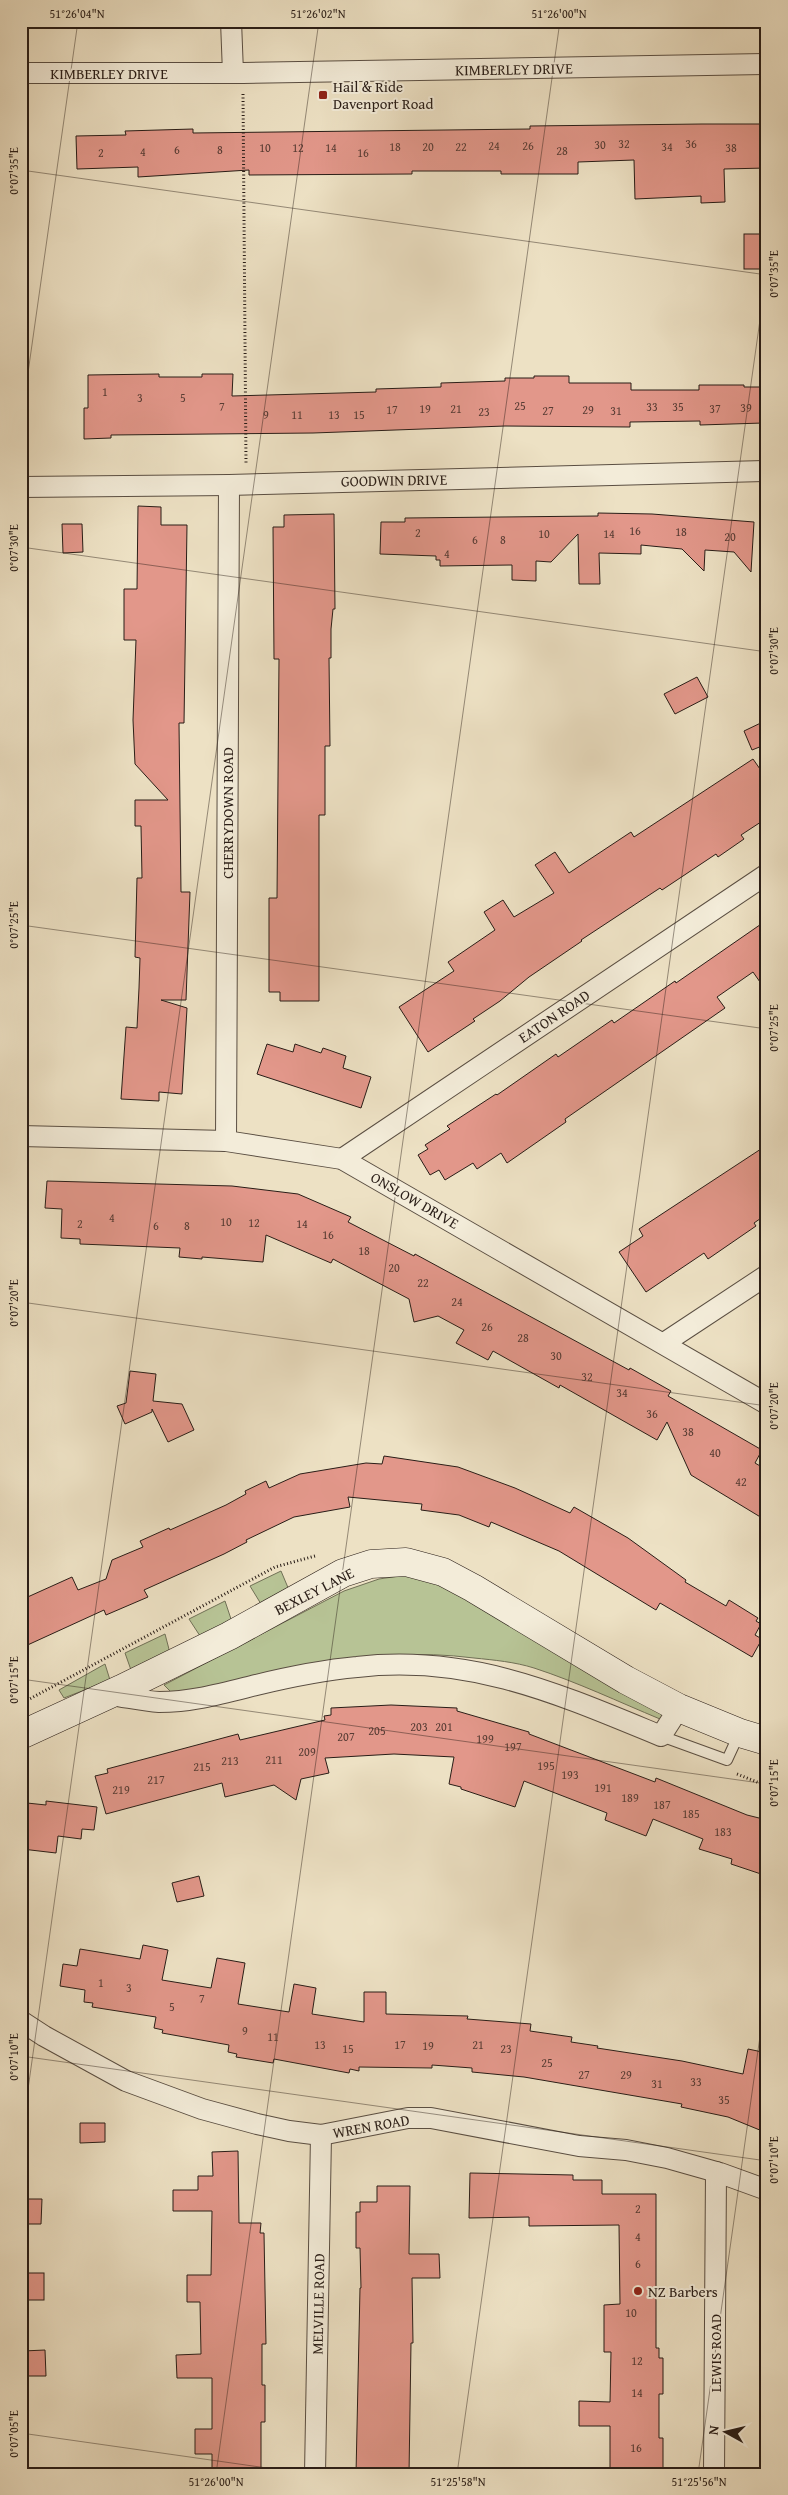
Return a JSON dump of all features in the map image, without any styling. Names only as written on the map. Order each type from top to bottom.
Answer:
[{"type":"street","points":[[231,21],[238,73]]},
{"type":"street","name":"KIMBERLEY DRIVE","points":[[21,73],[238,73],[767,64]]},
{"type":"street","name":"GOODWIN DRIVE","points":[[21,487],[238,484],[767,471]]},
{"type":"street","name":"CHERRYDOWN ROAD","points":[[226,1141],[238,484]]},
{"type":"street","name":"EATON ROAD","points":[[342,1159],[767,874]]},
{"type":"street","name":"ONSLOW DRIVE","points":[[21,1136],[226,1141],[342,1159],[767,1404]]},
{"type":"street","points":[[664,1343],[767,1276]]},
{"type":"street","name":"BEXLEY LANE","points":[[21,1735],[229,1636],[343,1573],[371,1564],[406,1562],[443,1572],[458,1580],[626,1680],[679,1708],[740,1733],[767,1741]]},
{"type":"street","points":[[110,1694],[159,1702],[204,1698],[258,1685],[358,1666],[405,1665],[495,1674],[545,1689],[661,1736],[679,1708]]},
{"type":"street","name":"WREN ROAD","points":[[21,2021],[126,2081],[207,2110],[248,2122],[289,2131],[321,2135],[408,2118],[431,2118],[580,2146],[634,2152],[716,2172],[767,2190]]},
{"type":"street","name":"MELVILLE ROAD","points":[[315,2474],[321,2135]]},
{"type":"street","name":"LEWIS ROAD","points":[[714,2474],[716,2172]]},
{"type":"lane","points":[[661,1736],[727,1760],[740,1733]]},
{"type":"path","points":[[238,73],[238,484]]},
{"type":"path","points":[[21,1703],[276,1567],[324,1554]]},
{"type":"path","points":[[727,1760],[728,1770],[767,1786]]},
{"type":"green space","points":[[281,1571],[289,1590],[261,1604],[250,1586]]},
{"type":"green space","points":[[406,1575],[436,1580],[666,1710],[660,1719],[582,1686],[527,1666],[497,1660],[434,1655],[395,1655],[358,1658],[285,1670],[172,1693],[164,1685],[344,1591],[379,1579]]},
{"type":"green space","points":[[225,1601],[232,1622],[202,1639],[189,1619]]},
{"type":"green space","points":[[165,1634],[170,1653],[131,1670],[125,1653]]},
{"type":"green space","points":[[105,1664],[110,1680],[64,1698],[59,1690]]},
{"type":"building","points":[[767,124],[767,168],[724,169],[725,202],[701,203],[701,196],[635,199],[634,160],[578,162],[578,174],[501,174],[501,171],[412,171],[412,174],[249,175],[249,170],[138,177],[138,167],[77,169],[76,136],[126,135],[125,131],[193,129],[193,133],[530,129],[530,126]]},
{"type":"building","points":[[744,234],[767,234],[767,269],[744,269]]},
{"type":"building","points":[[159,374],[159,377],[202,377],[202,374],[233,374],[232,396],[376,392],[376,389],[441,387],[441,383],[505,381],[505,378],[534,378],[534,376],[569,376],[569,383],[631,383],[631,390],[699,390],[699,385],[744,385],[744,387],[762,387],[763,423],[700,425],[700,421],[630,422],[630,427],[505,426],[313,433],[111,435],[111,438],[84,439],[84,408],[88,408],[88,375]]},
{"type":"building","points":[[138,506],[161,507],[161,525],[187,525],[184,723],[179,723],[181,892],[190,892],[186,1000],[161,1000],[187,1008],[182,1094],[159,1092],[159,1101],[121,1099],[126,1027],[137,1028],[139,988],[140,958],[135,957],[137,878],[142,878],[141,826],[135,826],[135,800],[168,800],[135,764],[133,720],[136,640],[124,640],[124,589],[137,589]]},
{"type":"building","points":[[598,513],[652,514],[754,522],[751,572],[734,552],[705,550],[704,571],[682,549],[641,545],[641,554],[599,553],[600,584],[579,584],[578,534],[551,562],[536,561],[536,581],[512,580],[512,565],[440,566],[440,560],[436,560],[436,556],[380,554],[381,522],[405,522],[405,518],[598,516]]},
{"type":"building","points":[[334,514],[335,609],[333,609],[331,629],[331,658],[329,658],[330,746],[325,746],[325,815],[319,815],[319,1001],[280,1001],[280,992],[269,992],[269,898],[277,898],[279,659],[274,659],[273,527],[284,527],[284,515]]},
{"type":"building","points":[[62,524],[82,524],[83,552],[63,553]]},
{"type":"building","points":[[697,677],[708,697],[675,714],[664,694]]},
{"type":"building","points":[[767,720],[767,744],[752,750],[744,731]]},
{"type":"building","points":[[753,759],[767,779],[767,818],[741,835],[744,839],[718,857],[716,854],[662,890],[660,888],[581,940],[473,1019],[475,1021],[428,1052],[399,1007],[454,971],[448,962],[495,930],[484,912],[503,900],[514,917],[554,893],[535,865],[555,852],[569,873],[631,832],[634,837]]},
{"type":"building","points":[[767,920],[767,992],[753,972],[717,997],[725,1008],[565,1119],[566,1122],[507,1163],[501,1153],[477,1169],[473,1163],[445,1180],[439,1170],[430,1175],[418,1155],[428,1149],[425,1145],[450,1129],[447,1126],[497,1095],[556,1054],[558,1057],[612,1020],[614,1023]]},
{"type":"building","points":[[267,1044],[293,1052],[295,1044],[321,1053],[323,1048],[346,1056],[343,1068],[371,1077],[361,1108],[257,1074]]},
{"type":"building","points":[[767,1145],[767,1214],[754,1223],[756,1226],[708,1259],[704,1253],[646,1292],[619,1252],[643,1236],[639,1229]]},
{"type":"building","points":[[47,1181],[232,1186],[298,1194],[351,1217],[348,1222],[414,1256],[415,1254],[671,1391],[668,1396],[762,1450],[755,1463],[767,1470],[767,1521],[691,1475],[667,1422],[657,1440],[560,1385],[559,1388],[493,1351],[488,1360],[456,1343],[464,1330],[438,1316],[414,1322],[409,1299],[333,1259],[331,1263],[266,1235],[263,1262],[179,1257],[180,1248],[80,1244],[80,1239],[61,1238],[62,1209],[45,1208]]},
{"type":"building","points":[[130,1371],[156,1374],[153,1401],[182,1404],[194,1430],[168,1442],[152,1409],[152,1412],[125,1424],[117,1406],[126,1403]]},
{"type":"building","points":[[384,1456],[458,1467],[515,1488],[570,1513],[574,1507],[628,1538],[686,1580],[685,1582],[726,1606],[729,1600],[758,1618],[756,1621],[761,1624],[755,1635],[762,1639],[752,1657],[660,1603],[656,1610],[559,1551],[491,1522],[489,1527],[459,1515],[421,1510],[422,1504],[348,1497],[350,1507],[294,1517],[246,1540],[247,1542],[224,1554],[144,1590],[148,1597],[106,1615],[104,1610],[21,1648],[21,1600],[72,1577],[78,1590],[106,1579],[112,1560],[143,1547],[140,1541],[226,1505],[246,1494],[245,1491],[266,1481],[269,1488],[300,1474],[366,1463],[382,1464]]},
{"type":"building","points":[[391,1705],[457,1708],[457,1711],[529,1732],[529,1734],[655,1782],[656,1778],[747,1815],[767,1820],[767,1876],[731,1864],[732,1859],[699,1849],[703,1839],[653,1819],[646,1836],[605,1820],[607,1813],[524,1781],[515,1807],[461,1789],[461,1787],[449,1784],[454,1757],[394,1754],[325,1758],[329,1773],[301,1779],[296,1800],[274,1785],[225,1797],[222,1783],[106,1814],[95,1776],[108,1773],[107,1769],[238,1734],[240,1740],[325,1720],[324,1716],[331,1715],[331,1708]]},
{"type":"building","points":[[46,1801],[97,1807],[94,1830],[82,1829],[81,1839],[58,1836],[56,1853],[22,1849],[27,1803],[46,1805]]},
{"type":"building","points":[[199,1876],[204,1896],[177,1902],[172,1883]]},
{"type":"building","points":[[143,1945],[168,1950],[162,1980],[211,1988],[217,1958],[245,1963],[238,2004],[289,2012],[294,1984],[316,1988],[312,2014],[364,2022],[364,1992],[386,1992],[386,2014],[468,2016],[467,2019],[531,2024],[530,2031],[572,2037],[571,2042],[598,2046],[597,2048],[682,2061],[743,2074],[748,2049],[767,2053],[761,2090],[767,2093],[767,2133],[728,2117],[681,2107],[682,2104],[524,2077],[472,2072],[472,2068],[432,2065],[432,2068],[359,2067],[359,2071],[350,2069],[349,2073],[274,2059],[273,2063],[236,2057],[237,2054],[228,2052],[229,2045],[162,2033],[163,2030],[154,2028],[156,2017],[92,2007],[93,2003],[84,2002],[85,1990],[60,1986],[63,1964],[77,1966],[80,1949],[140,1959]]},
{"type":"building","points":[[80,2123],[105,2123],[105,2142],[80,2143]]},
{"type":"building","points":[[238,2151],[239,2223],[261,2223],[260,2233],[264,2233],[266,2344],[262,2344],[262,2385],[265,2385],[265,2422],[261,2422],[261,2474],[212,2474],[212,2454],[195,2454],[195,2429],[212,2429],[212,2378],[177,2378],[176,2355],[201,2354],[200,2302],[187,2302],[187,2275],[211,2275],[212,2211],[173,2211],[173,2190],[198,2190],[198,2176],[213,2176],[212,2152]]},
{"type":"building","points":[[470,2173],[573,2175],[573,2180],[602,2180],[602,2194],[656,2194],[656,2348],[659,2348],[659,2358],[663,2358],[663,2394],[659,2394],[659,2438],[663,2438],[663,2474],[610,2474],[610,2426],[579,2426],[579,2401],[610,2402],[611,2352],[604,2352],[604,2305],[620,2304],[619,2225],[529,2226],[529,2217],[469,2218]]},
{"type":"building","points":[[377,2186],[410,2186],[409,2254],[439,2254],[440,2278],[412,2278],[413,2343],[411,2343],[409,2474],[356,2474],[361,2288],[360,2248],[356,2248],[356,2212],[360,2212],[360,2202],[377,2202]]},
{"type":"building","points":[[22,2199],[42,2199],[41,2224],[22,2224]]},
{"type":"building","points":[[21,2273],[44,2273],[44,2300],[21,2300]]},
{"type":"building","points":[[45,2350],[46,2376],[24,2376],[23,2351]]},
{"type":"place","name":"Hail & Ride Davenport Road","points":[[323,95]]},
{"type":"place","name":"NZ Barbers","points":[[638,2291]]}]
